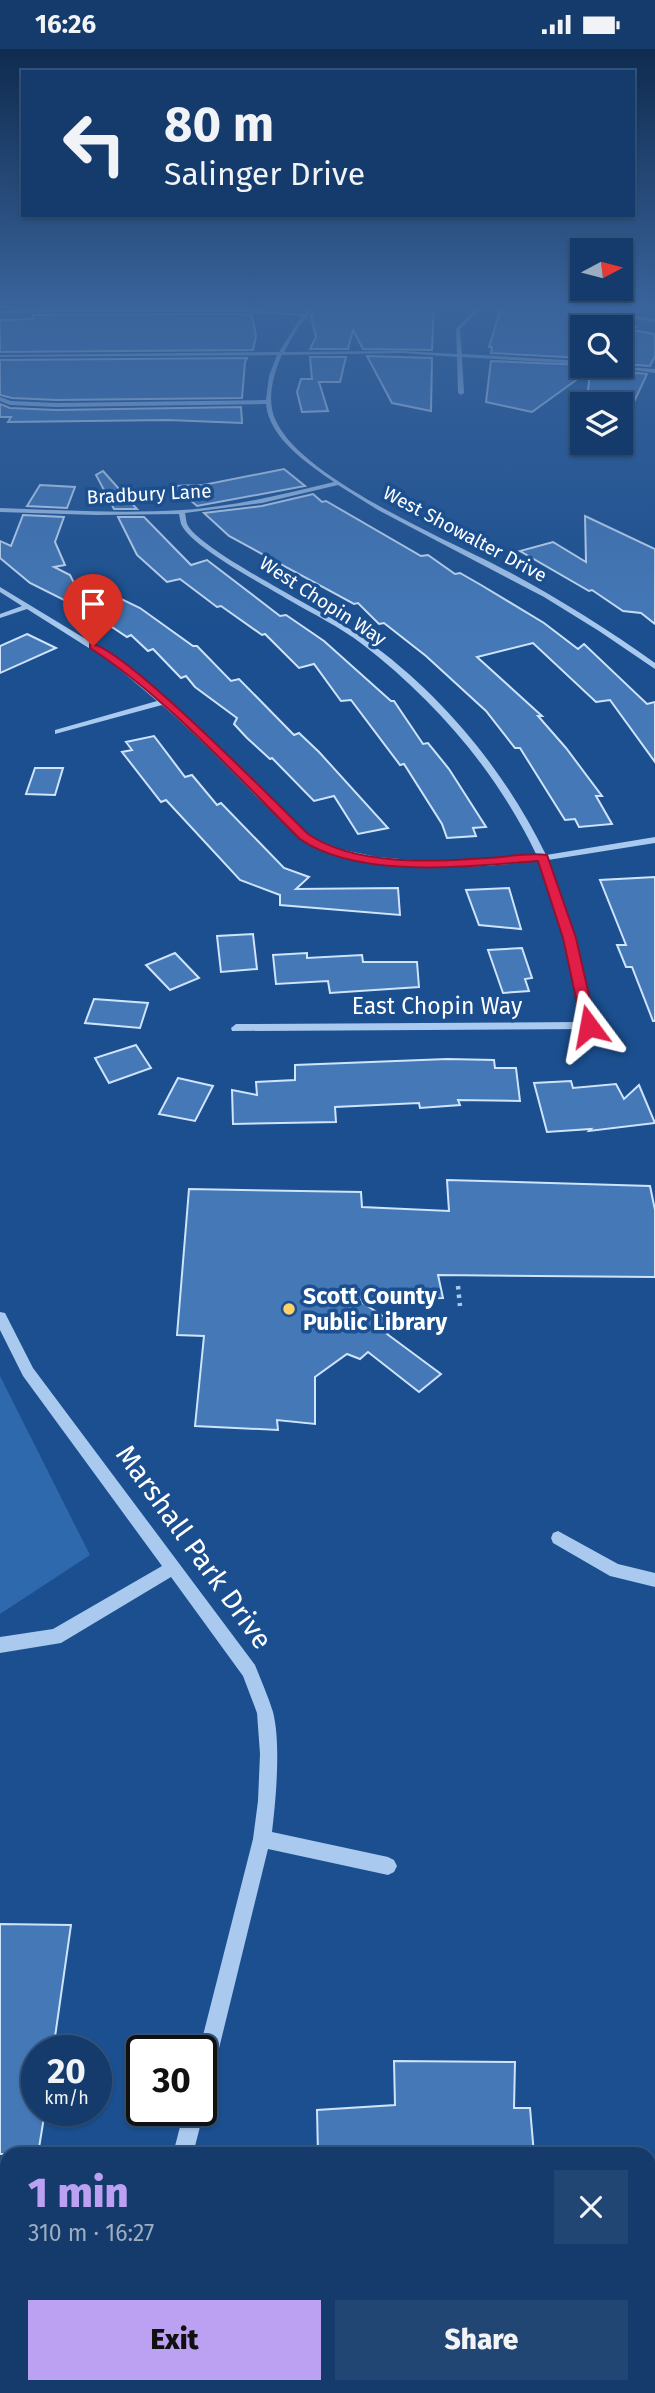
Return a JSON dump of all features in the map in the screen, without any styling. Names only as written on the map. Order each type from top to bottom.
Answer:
[{"type":"street","name":"West Showalter Drive","points":[[272,413],[274,421],[290,444],[339,483],[560,604],[616,637],[655,667]]},
{"type":"street","name":"Bradbury Lane","points":[[2,512],[182,512],[262,501],[339,483]]},
{"type":"street","name":"West Chopin Way","points":[[182,512],[184,524],[194,537],[224,558],[363,641],[421,689],[471,743],[525,821],[543,857]]},
{"type":"street","points":[[0,589],[114,660],[163,702],[304,837],[318,847],[356,859],[382,862],[463,863],[543,857],[655,840]]},
{"type":"street","points":[[0,616],[28,606]]},
{"type":"street","points":[[58,732],[163,702]]},
{"type":"street","name":"East Chopin Way","points":[[236,1028],[589,1026],[570,938],[543,857]]},
{"type":"street","name":"Marshall Park Drive","points":[[0,1317],[28,1372],[249,1671],[265,1713],[268,1754],[262,1839],[213,2035]]},
{"type":"street","points":[[558,1538],[615,1571],[655,1580]]},
{"type":"street","points":[[0,1645],[55,1637],[173,1568]]},
{"type":"street","points":[[262,1839],[388,1866]]},
{"type":"street","points":[[185,2147],[190,2126]]},
{"type":"path","points":[[458,1286],[460,1306]]},
{"type":"shaded area","points":[[0,1376],[90,1555],[0,1614]]},
{"type":"building","points":[[0,413],[241,413],[242,423],[168,420],[8,422],[11,417],[0,417]]},
{"type":"building","points":[[284,469],[305,486],[197,506],[174,486],[203,485]]},
{"type":"building","points":[[103,471],[137,509],[114,509],[96,475]]},
{"type":"building","points":[[40,485],[75,487],[67,508],[27,506]]},
{"type":"building","points":[[313,494],[322,502],[326,501],[421,556],[428,555],[455,574],[460,573],[481,585],[544,623],[578,649],[584,644],[647,704],[655,702],[655,762],[610,700],[596,702],[533,643],[477,657],[542,716],[538,716],[602,796],[596,796],[612,824],[579,827],[575,819],[565,820],[520,748],[515,748],[486,711],[426,656],[384,623],[379,624],[358,603],[354,604],[229,536],[204,513],[262,506]]},
{"type":"building","points":[[23,515],[64,517],[55,542],[65,565],[54,567],[70,575],[81,597],[101,589],[140,608],[193,646],[197,646],[231,681],[239,679],[294,735],[299,733],[319,752],[388,828],[358,834],[334,796],[314,801],[234,724],[237,718],[195,687],[186,676],[181,678],[153,649],[148,651],[131,635],[127,637],[84,604],[88,612],[30,583],[0,558],[0,541],[11,546]]},
{"type":"building","points":[[585,516],[655,549],[655,624],[641,613],[623,611],[592,590],[589,591],[520,551],[553,542],[586,562]]},
{"type":"building","points":[[118,517],[144,517],[191,565],[207,560],[280,616],[286,615],[324,641],[394,701],[423,744],[428,743],[449,769],[486,827],[473,828],[476,836],[447,838],[442,824],[404,764],[400,765],[351,700],[341,701],[314,664],[299,668],[265,634],[262,635],[221,606],[217,607],[180,579],[167,582],[137,555]]},
{"type":"building","points":[[27,634],[56,648],[0,673],[0,646]]},
{"type":"building","points":[[154,736],[185,777],[192,775],[217,805],[221,803],[284,868],[309,877],[296,889],[398,888],[400,915],[280,905],[280,895],[240,880],[166,800],[161,802],[122,752],[132,750],[126,742]]},
{"type":"building","points":[[35,768],[63,768],[55,795],[26,794]]},
{"type":"building","points":[[655,877],[653,1021],[632,967],[626,967],[617,945],[626,945],[600,880]]},
{"type":"building","points":[[509,888],[521,929],[479,925],[466,890]]},
{"type":"building","points":[[253,934],[257,969],[221,972],[217,936]]},
{"type":"building","points":[[522,948],[532,978],[525,979],[529,991],[503,993],[488,950]]},
{"type":"building","points":[[175,953],[199,978],[170,990],[146,965]]},
{"type":"building","points":[[307,953],[307,958],[362,955],[363,962],[417,962],[419,987],[330,993],[328,981],[276,984],[273,955]]},
{"type":"building","points":[[94,999],[148,1003],[140,1028],[85,1023]]},
{"type":"building","points":[[136,1045],[151,1068],[109,1083],[95,1058]]},
{"type":"building","points":[[447,1059],[494,1060],[495,1068],[516,1068],[520,1101],[458,1100],[460,1105],[420,1108],[419,1103],[335,1107],[336,1122],[233,1124],[232,1090],[257,1095],[256,1082],[295,1080],[295,1065]]},
{"type":"building","points":[[178,1078],[213,1086],[195,1121],[159,1114]]},
{"type":"building","points":[[571,1081],[573,1088],[616,1084],[624,1099],[639,1085],[655,1123],[589,1131],[591,1129],[547,1132],[534,1083]]},
{"type":"building","name":"Scott County Public Library","points":[[447,1180],[650,1186],[655,1210],[655,1277],[438,1275],[443,1298],[358,1300],[397,1325],[387,1334],[441,1374],[419,1392],[368,1352],[360,1359],[347,1354],[315,1377],[315,1424],[277,1420],[278,1430],[195,1426],[204,1336],[177,1335],[189,1189],[361,1192],[362,1207],[449,1211]]},
{"type":"building","points":[[0,1924],[71,1925],[55,2035],[21,2035],[21,2126],[43,2126],[39,2147],[0,2147]]},
{"type":"building","points":[[394,2061],[515,2062],[514,2108],[530,2108],[533,2147],[318,2147],[317,2110],[395,2105]]},
{"type":"place","name":"Scott County Public Library","points":[[289,1309]]},
{"type":"route","points":[[93,646],[114,660],[176,713],[304,837],[318,847],[356,859],[382,862],[463,863],[543,857],[570,938],[589,1026]]}]
